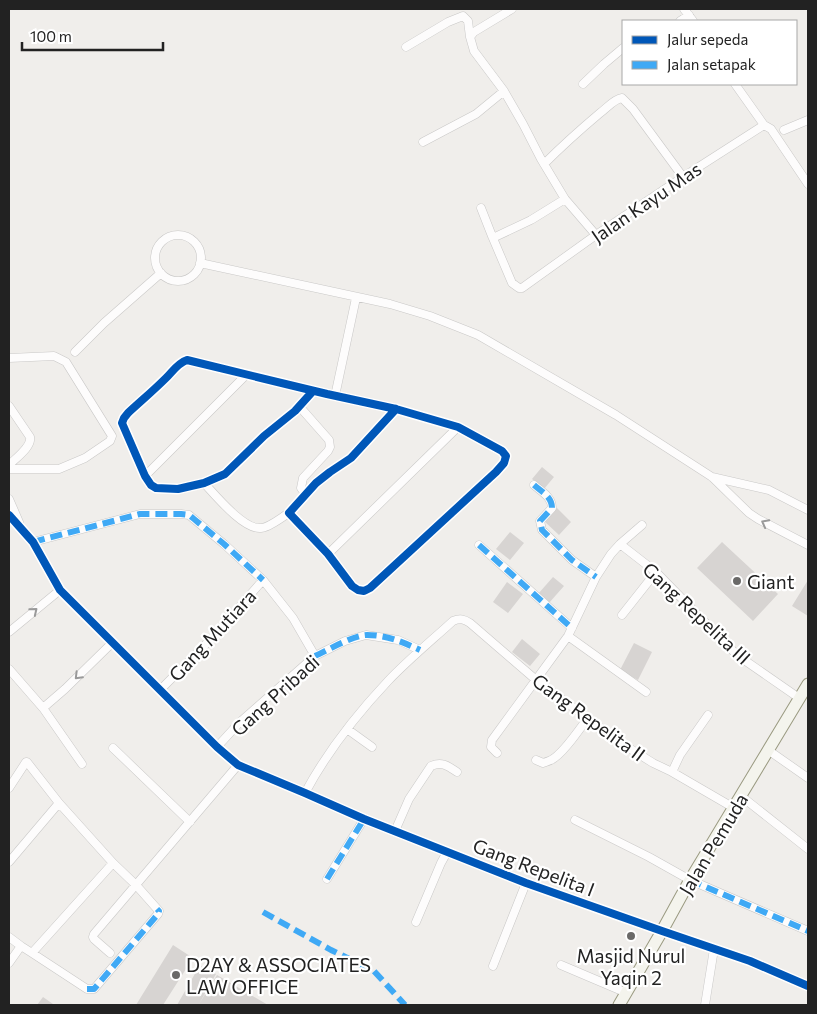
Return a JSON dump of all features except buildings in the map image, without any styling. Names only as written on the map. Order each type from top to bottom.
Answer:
[{"type":"main road","name":"Jalan Pemuda","points":[[619,1005],[690,880],[808,684]]},
{"type":"street","points":[[470,37],[474,32],[512,9]]},
{"type":"street","points":[[406,47],[448,22],[463,16],[468,21],[474,51],[504,91],[565,199],[596,235]]},
{"type":"street","points":[[583,84],[622,49]]},
{"type":"street","points":[[736,85],[764,125],[771,129],[808,184]]},
{"type":"street","points":[[423,142],[476,114],[504,91]]},
{"type":"street","points":[[544,164],[584,126],[619,98],[622,98],[634,109],[683,177]]},
{"type":"street","points":[[784,130],[808,120]]},
{"type":"street","name":"Jalan Kayu Mas","points":[[492,236],[512,283],[522,288],[596,235],[764,125]]},
{"type":"street","points":[[482,208],[492,236],[498,237],[565,199]]},
{"type":"street","points":[[176,235],[186,236],[196,242],[201,252],[200,263],[199,269],[192,277],[181,281],[170,280],[161,274],[156,265],[156,253],[161,243],[170,236],[176,235]]},
{"type":"street","points":[[200,263],[390,304],[430,316],[478,336],[616,415],[712,478],[749,513],[808,545]]},
{"type":"street","points":[[75,352],[104,323],[161,274]]},
{"type":"street","points":[[336,396],[356,298]]},
{"type":"street","points":[[9,358],[54,356],[66,362],[112,436],[110,441],[85,458],[59,469],[9,469]]},
{"type":"street","points":[[289,513],[328,554],[352,586],[364,591],[370,588],[496,472],[504,463],[506,456],[502,451],[458,427],[396,408],[313,391],[187,360],[178,365],[128,413],[122,423],[145,476],[151,485],[156,488],[178,489],[204,483],[225,474],[264,436],[295,411],[313,391]]},
{"type":"street","points":[[145,476],[246,375]]},
{"type":"street","points":[[9,406],[31,440],[9,466]]},
{"type":"street","points":[[299,406],[329,440],[330,446],[328,451],[304,478],[301,488],[306,495]]},
{"type":"street","points":[[204,483],[227,508],[247,524],[254,528],[263,528],[289,513],[316,483],[350,458],[396,408]]},
{"type":"street","points":[[328,554],[458,427]]},
{"type":"street","points":[[712,478],[769,490],[808,510]]},
{"type":"street","points":[[534,485],[552,503],[552,508],[540,521],[542,530],[572,560],[596,577]]},
{"type":"street","points":[[9,499],[22,529]]},
{"type":"street","points":[[33,542],[140,514],[188,515],[224,544],[263,580],[294,618],[316,656]]},
{"type":"street","points":[[9,515],[22,529]]},
{"type":"street","points":[[497,753],[492,747],[492,740],[570,632],[596,577],[611,554],[642,525]]},
{"type":"street","name":"Gang Repelita I","points":[[22,529],[33,542],[60,590],[217,748],[238,765],[305,792],[364,819],[526,883],[750,960],[808,986]]},
{"type":"street","name":"Gang Repelita III","points":[[620,544],[656,572],[737,655],[799,698]]},
{"type":"street","points":[[479,545],[570,632],[646,692]]},
{"type":"street","points":[[622,615],[656,572]]},
{"type":"street","name":"Gang Mutiara","points":[[160,690],[214,636],[263,580]]},
{"type":"street","points":[[9,632],[60,590]]},
{"type":"street","name":"Gang Repelita II","points":[[420,650],[453,621],[465,620],[535,679],[621,743],[734,808]]},
{"type":"street","name":"Gang Pribadi","points":[[217,748],[239,723],[316,656],[345,641],[366,635],[398,640],[420,650]]},
{"type":"street","points":[[43,708],[112,643]]},
{"type":"street","points":[[305,792],[347,729],[388,680],[420,650]]},
{"type":"street","points":[[9,669],[43,708],[82,764]]},
{"type":"street","points":[[672,772],[680,755],[708,715]]},
{"type":"street","points":[[536,760],[543,763],[552,760],[587,719]]},
{"type":"street","points":[[347,729],[372,747]]},
{"type":"street","points":[[113,748],[190,822]]},
{"type":"street","points":[[768,750],[808,778]]},
{"type":"street","points":[[9,788],[27,762],[59,804],[159,911],[94,989],[87,990],[9,937]]},
{"type":"street","points":[[395,831],[409,799],[428,769],[436,764],[444,764],[457,772]]},
{"type":"street","points":[[110,953],[94,939],[93,935],[238,765]]},
{"type":"street","points":[[741,796],[808,849]]},
{"type":"street","points":[[9,862],[59,804]]},
{"type":"street","points":[[327,879],[364,819]]},
{"type":"street","points":[[575,820],[690,880],[808,931]]},
{"type":"street","points":[[416,922],[447,852]]},
{"type":"street","points":[[32,953],[113,863]]},
{"type":"street","points":[[492,966],[526,883]]},
{"type":"street","points":[[9,963],[21,946]]},
{"type":"street","points":[[705,1005],[714,949]]},
{"type":"street","points":[[560,964],[627,993]]},
{"type":"marked path","points":[[534,485],[546,495],[552,504],[552,508],[540,521],[542,530],[572,560],[596,577]]},
{"type":"marked path","points":[[33,542],[140,514],[189,515],[263,580]]},
{"type":"marked path","points":[[479,545],[572,628]]},
{"type":"marked path","points":[[315,656],[348,640],[367,635],[381,636],[420,650]]},
{"type":"marked path","points":[[327,879],[364,819]]},
{"type":"marked path","points":[[690,880],[808,931]]},
{"type":"marked path","points":[[87,989],[94,989],[158,914],[159,911],[157,909]]},
{"type":"marked path","points":[[263,912],[331,950],[374,971],[405,1005]]},
{"type":"cycle path","points":[[313,391],[295,411],[264,436],[225,474],[204,483],[178,489],[156,488],[151,485],[145,476],[122,423],[128,413],[178,365],[187,360],[396,409],[458,427],[502,451],[506,456],[504,463],[496,472],[370,588],[364,591],[352,586],[328,554],[289,513],[316,483],[351,458],[396,409]]},
{"type":"cycle path","points":[[9,515],[33,542],[60,590],[217,747],[238,765],[364,819],[526,883],[750,961],[808,986]]},
{"type":"place","name":"Giant","points":[[737,581]]},
{"type":"place","name":"Masjid Nurul Yaqin 2","points":[[631,936]]},
{"type":"place","name":"D2AY & ASSOCIATES LAW OFFICE","points":[[176,975]]}]
